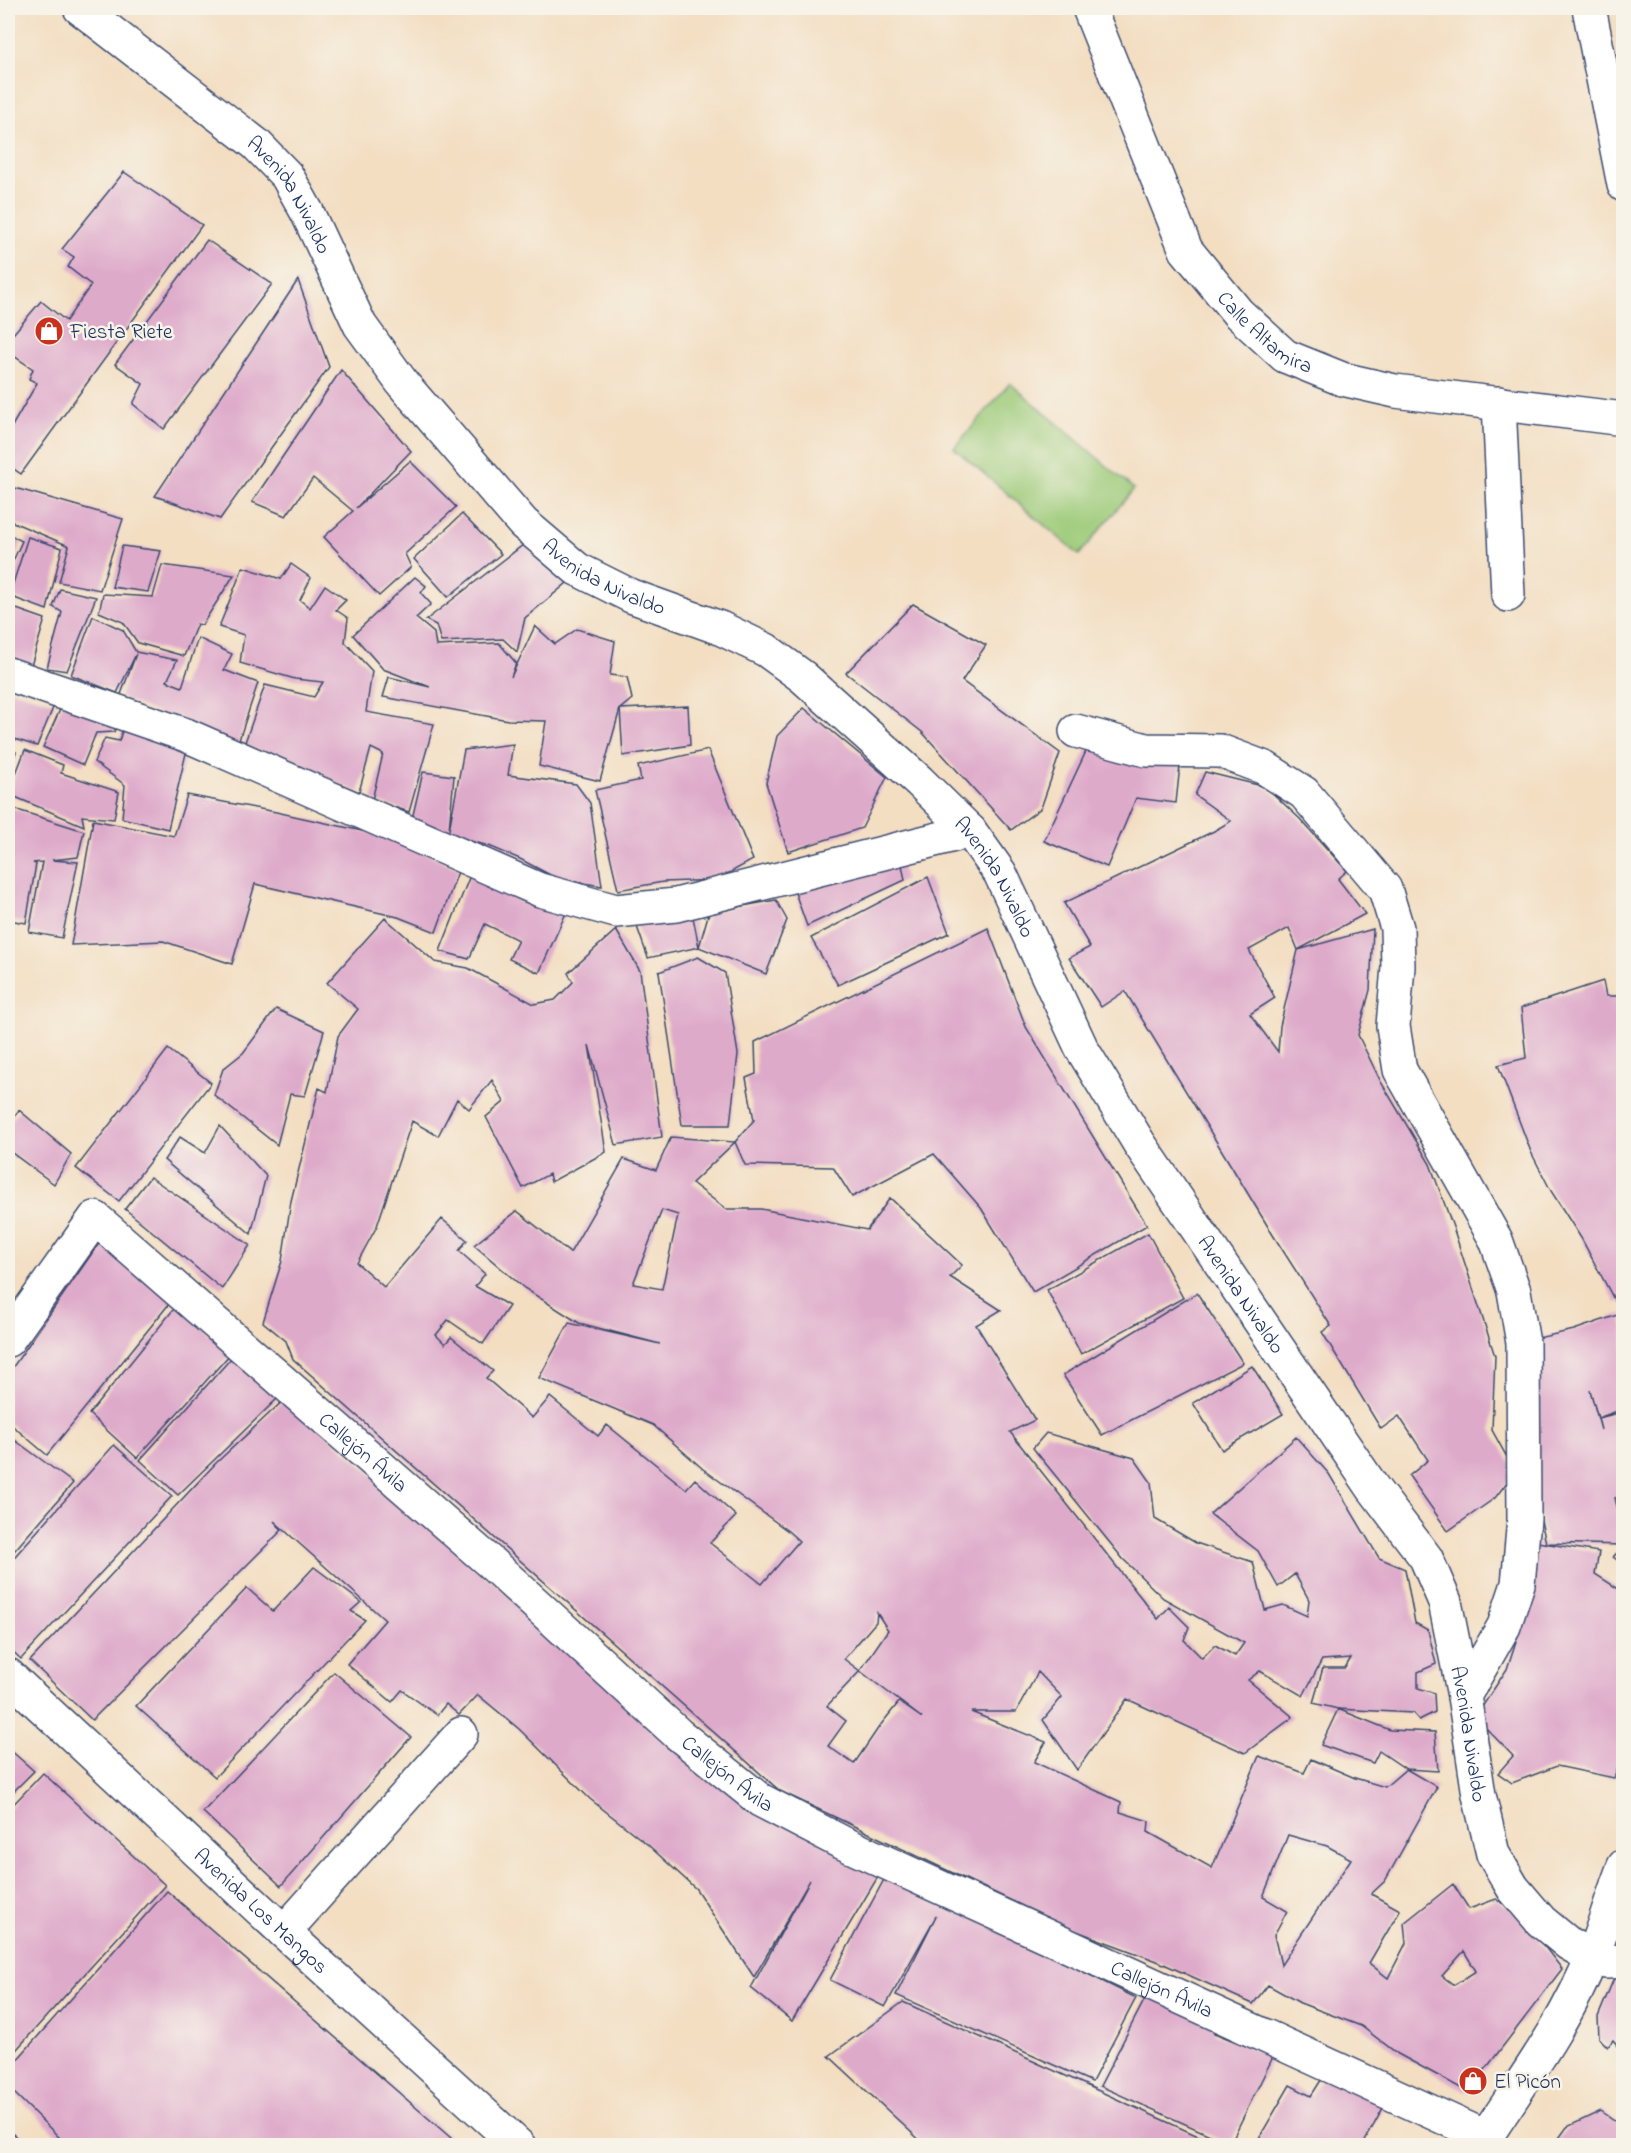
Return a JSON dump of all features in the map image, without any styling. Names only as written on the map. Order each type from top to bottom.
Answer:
[{"type":"street","name":"Avenida Nivaldo","points":[[80,8],[256,144],[287,176],[307,212],[360,325],[403,384],[523,523],[577,569],[631,596],[720,628],[766,650],[803,677],[970,831],[1000,873],[1082,1049],[1139,1143],[1366,1478],[1426,1558],[1445,1602],[1464,1696],[1479,1795],[1493,1854],[1513,1888],[1541,1921],[1569,1944],[1608,1959]]},
{"type":"street","name":"Calle Altamira","points":[[1089,8],[1186,250],[1238,313],[1285,356],[1342,379],[1395,391],[1623,419]]},
{"type":"street","points":[[1588,8],[1623,185]]},
{"type":"street","points":[[1499,403],[1508,596]]},
{"type":"street","points":[[8,674],[186,735],[540,890],[616,911],[676,905],[970,831]]},
{"type":"street","points":[[1076,731],[1146,750],[1220,751],[1265,768],[1304,793],[1385,889],[1396,928],[1398,968],[1393,1026],[1400,1070],[1496,1240],[1514,1291],[1523,1343],[1524,1519],[1518,1584],[1504,1626],[1464,1696]]},
{"type":"street","name":"Callejón Ávila","points":[[8,1341],[95,1218],[491,1563],[678,1734],[760,1800],[841,1842],[1483,2141]]},
{"type":"street","name":"Avenida Los Mangos","points":[[8,1675],[284,1932],[519,2145]]},
{"type":"street","points":[[284,1932],[461,1734]]},
{"type":"street","points":[[1483,2141],[1608,1959],[1623,1866]]},
{"type":"green space","points":[[1010,383],[1134,489],[1079,555],[954,448]]},
{"type":"building","points":[[124,172],[202,225],[21,474],[8,465],[8,433],[37,383],[29,379],[33,369],[8,352],[8,340],[41,301],[66,321],[91,285],[68,267],[74,257],[62,249]]},
{"type":"building","points":[[207,240],[272,284],[164,429],[133,404],[143,384],[115,364]]},
{"type":"building","points":[[298,280],[329,367],[220,519],[155,496]]},
{"type":"building","points":[[341,370],[411,451],[356,508],[410,461],[456,507],[405,554],[411,567],[379,596],[324,537],[353,511],[313,478],[286,516],[252,502]]},
{"type":"building","points":[[8,486],[123,519],[100,590],[59,582],[69,546],[8,520]]},
{"type":"building","points":[[462,514],[501,554],[448,597],[414,559]]},
{"type":"building","points":[[8,534],[22,541],[8,572]]},
{"type":"building","points":[[28,537],[62,548],[47,610],[9,596]]},
{"type":"building","points":[[523,545],[573,578],[525,618],[517,652],[503,639],[441,642],[436,625],[426,620]]},
{"type":"building","points":[[122,546],[161,551],[148,592],[112,587]]},
{"type":"building","points":[[291,564],[311,578],[300,600],[310,608],[325,585],[346,600],[336,610],[348,618],[345,642],[372,671],[366,712],[434,724],[409,812],[372,800],[383,754],[371,748],[359,792],[244,745],[265,685],[314,697],[323,682],[295,679],[240,663],[244,635],[219,627],[243,567],[281,579]]},
{"type":"building","points":[[162,565],[234,575],[202,625],[197,624],[184,656],[138,643],[123,622],[99,612],[103,594],[153,597]]},
{"type":"building","points":[[415,577],[426,586],[421,593],[431,604],[416,618],[434,633],[436,646],[499,643],[516,663],[511,677],[535,626],[555,644],[577,629],[615,641],[610,675],[627,677],[632,699],[620,709],[600,781],[539,766],[546,721],[508,720],[383,697],[389,677],[430,687],[383,669],[353,635]]},
{"type":"building","points":[[60,589],[96,597],[67,671],[47,668],[62,612],[53,607]]},
{"type":"building","points":[[913,604],[986,645],[962,681],[1060,753],[1041,808],[1011,830],[922,732],[846,673]]},
{"type":"building","points":[[8,606],[45,619],[30,669],[8,661]]},
{"type":"building","points":[[93,616],[123,630],[136,652],[177,660],[167,681],[182,687],[198,638],[232,654],[224,670],[258,683],[237,746],[120,697],[136,654],[117,693],[71,675]]},
{"type":"building","points":[[8,689],[55,703],[37,746],[8,737]]},
{"type":"building","points":[[63,703],[117,723],[114,732],[96,733],[83,765],[43,747]]},
{"type":"building","points":[[688,706],[690,745],[623,756],[620,709]]},
{"type":"building","points":[[804,708],[887,777],[862,828],[788,852],[766,783],[777,736]]},
{"type":"building","points":[[124,725],[188,745],[168,829],[122,818],[125,785],[94,762],[105,738],[119,741]]},
{"type":"building","points":[[513,744],[508,775],[576,784],[590,803],[602,886],[558,879],[489,846],[448,835],[412,819],[423,772],[454,776],[449,830],[464,750]]},
{"type":"building","points":[[1089,745],[1180,765],[1176,803],[1136,798],[1107,867],[1044,841]]},
{"type":"building","points":[[8,750],[16,752],[8,773]]},
{"type":"building","points":[[25,750],[63,765],[61,773],[119,792],[114,819],[82,816],[84,826],[8,794]]},
{"type":"building","points":[[708,750],[753,860],[716,880],[663,882],[618,890],[595,790],[641,780],[638,766]]},
{"type":"building","points":[[1205,772],[1266,787],[1300,819],[1347,871],[1338,879],[1365,914],[1298,950],[1373,929],[1370,990],[1358,1035],[1381,1082],[1430,1164],[1453,1227],[1495,1356],[1492,1430],[1515,1472],[1495,1498],[1448,1531],[1409,1476],[1428,1460],[1399,1416],[1381,1429],[1322,1332],[1331,1326],[1125,991],[1101,1007],[1069,958],[1090,947],[1064,903],[1231,821],[1195,795]],"holes":[[[1289,928],[1298,950],[1280,1026],[1278,1052],[1250,1014],[1275,998],[1249,950]]]},
{"type":"building","points":[[187,795],[394,838],[459,869],[436,932],[398,917],[255,884],[232,964],[163,941],[71,945],[93,820],[174,836]]},
{"type":"building","points":[[8,807],[84,831],[78,857],[52,860],[78,862],[62,938],[29,932],[42,862],[33,863],[36,864],[26,923],[8,920]]},
{"type":"building","points":[[901,860],[905,880],[807,926],[793,887]]},
{"type":"building","points":[[471,873],[566,913],[539,973],[509,959],[518,940],[485,924],[469,959],[440,951]]},
{"type":"building","points":[[928,877],[949,933],[838,985],[811,938]]},
{"type":"building","points":[[776,900],[787,920],[766,974],[699,947],[709,912]]},
{"type":"building","points":[[692,912],[699,947],[648,958],[635,921]]},
{"type":"building","points":[[385,918],[435,962],[468,968],[534,1004],[555,1000],[573,982],[568,973],[616,930],[640,971],[662,1137],[616,1145],[589,1045],[606,1152],[551,1182],[549,1174],[523,1188],[486,1117],[504,1102],[492,1080],[469,1109],[457,1099],[438,1136],[412,1121],[377,1226],[357,1263],[384,1287],[442,1219],[467,1240],[459,1251],[485,1274],[475,1286],[509,1306],[483,1344],[448,1320],[436,1335],[445,1344],[451,1337],[493,1371],[486,1378],[532,1418],[550,1397],[598,1436],[607,1425],[686,1489],[695,1479],[736,1516],[710,1543],[762,1584],[799,1541],[703,1469],[653,1425],[539,1378],[569,1323],[660,1344],[579,1323],[524,1288],[474,1245],[517,1211],[570,1253],[624,1159],[656,1170],[671,1137],[735,1142],[692,1183],[726,1209],[761,1209],[867,1230],[890,1198],[962,1265],[950,1277],[1001,1310],[976,1325],[1035,1420],[1010,1432],[1158,1619],[1169,1607],[1189,1627],[1184,1640],[1202,1658],[1215,1645],[1235,1656],[1244,1643],[1163,1598],[1123,1559],[1033,1448],[1046,1433],[1134,1458],[1151,1482],[1155,1519],[1196,1543],[1253,1562],[1265,1610],[1283,1605],[1307,1616],[1309,1600],[1295,1574],[1278,1587],[1258,1551],[1210,1514],[1296,1437],[1329,1474],[1379,1558],[1405,1569],[1415,1623],[1428,1630],[1436,1664],[1418,1672],[1418,1688],[1434,1693],[1435,1712],[1419,1720],[1413,1713],[1338,1709],[1313,1703],[1323,1668],[1345,1668],[1351,1658],[1322,1660],[1303,1696],[1260,1671],[1248,1680],[1293,1717],[1245,1753],[1127,1699],[1077,1770],[1043,1720],[1062,1697],[1038,1672],[1016,1712],[971,1712],[1046,1742],[1034,1762],[1121,1802],[1120,1812],[1149,1821],[1148,1832],[1212,1868],[1259,1756],[1304,1773],[1311,1759],[1355,1778],[1385,1787],[1406,1769],[1437,1787],[1385,1881],[1371,1894],[1400,1910],[1369,1963],[1388,1978],[1406,1943],[1404,1923],[1453,1884],[1469,1909],[1496,1899],[1520,1915],[1562,1969],[1468,2092],[1398,2054],[1361,2026],[1300,2003],[1268,1985],[1253,2004],[1157,1961],[1071,1929],[780,1791],[293,1359],[286,1341],[263,1322],[282,1261],[291,1201],[319,1088],[327,1092],[338,1036],[358,1009],[327,983]],"holes":[[[662,1210],[678,1215],[662,1289],[633,1284]],[[877,1613],[888,1630],[860,1671],[844,1659],[876,1622]],[[860,1671],[922,1718],[899,1702],[854,1764],[828,1746],[846,1721],[827,1706]],[[1288,1835],[1327,1846],[1351,1859],[1281,1965],[1274,1935],[1287,1911],[1263,1897]],[[1464,1951],[1476,1971],[1454,1985],[1442,1976]]]},
{"type":"building","points":[[988,928],[1026,1027],[1147,1225],[1033,1292],[981,1208],[934,1154],[852,1197],[833,1167],[745,1165],[735,1142],[754,1120],[746,1078],[756,1074],[755,1042]]},
{"type":"building","points":[[698,957],[725,973],[738,1054],[730,1125],[682,1125],[659,972]]},
{"type":"building","points":[[1603,981],[1606,996],[1623,996],[1623,1300],[1616,1303],[1531,1152],[1498,1065],[1526,1058],[1521,1008]]},
{"type":"building","points":[[276,1009],[324,1031],[305,1096],[290,1094],[277,1145],[214,1095],[223,1069],[243,1053]]},
{"type":"building","points":[[168,1049],[211,1083],[119,1201],[76,1168]]},
{"type":"building","points":[[19,1110],[71,1154],[54,1184],[8,1150],[8,1125]]},
{"type":"building","points":[[220,1126],[266,1176],[251,1234],[164,1160],[180,1137],[205,1153]]},
{"type":"building","points":[[150,1177],[250,1245],[222,1289],[125,1209]]},
{"type":"building","points":[[1148,1233],[1183,1298],[1081,1354],[1047,1290]]},
{"type":"building","points":[[102,1239],[173,1299],[47,1455],[8,1422],[8,1374]]},
{"type":"building","points":[[1197,1293],[1243,1363],[1102,1435],[1063,1375]]},
{"type":"building","points":[[177,1305],[231,1353],[137,1458],[89,1414]]},
{"type":"building","points":[[1623,1313],[1623,1409],[1598,1418],[1623,1412],[1623,1495],[1615,1498],[1623,1533],[1623,1545],[1546,1543],[1524,1444],[1533,1339],[1574,1330]]},
{"type":"building","points":[[234,1355],[282,1394],[178,1495],[140,1460]]},
{"type":"building","points":[[1252,1366],[1283,1414],[1222,1450],[1193,1403]]},
{"type":"building","points":[[286,1398],[491,1581],[882,1870],[792,2021],[751,1988],[810,1880],[754,1977],[696,1889],[647,1844],[590,1799],[519,1729],[478,1695],[459,1715],[446,1704],[437,1715],[402,1690],[392,1702],[347,1664],[385,1620],[274,1521],[282,1530],[92,1720],[30,1661],[216,1463]]},
{"type":"building","points":[[8,1435],[73,1483],[8,1558]]},
{"type":"building","points":[[114,1445],[172,1496],[21,1659],[8,1647],[8,1564]]},
{"type":"building","points":[[1531,1541],[1599,1552],[1595,1574],[1620,1590],[1623,1587],[1623,1755],[1614,1778],[1557,1766],[1512,1783],[1498,1773],[1513,1756],[1483,1725],[1480,1710],[1507,1669],[1518,1635]]},
{"type":"building","points":[[1623,1547],[1623,1564],[1613,1557]]},
{"type":"building","points":[[314,1567],[361,1602],[351,1611],[365,1620],[215,1777],[136,1706],[247,1588],[273,1611]]},
{"type":"building","points":[[334,1672],[411,1737],[281,1886],[203,1812]]},
{"type":"building","points":[[1338,1709],[1390,1730],[1435,1732],[1438,1771],[1406,1769],[1379,1751],[1373,1763],[1321,1745]]},
{"type":"building","points":[[8,1748],[34,1771],[8,1797]]},
{"type":"building","points":[[43,1773],[165,1885],[8,2059],[8,1810]]},
{"type":"building","points":[[887,1874],[1136,1998],[1092,2082],[896,1995],[936,1916],[885,2007],[830,1980]]},
{"type":"building","points":[[167,1891],[451,2138],[444,2145],[67,2145],[8,2087],[8,2070]]},
{"type":"building","points":[[1617,1971],[1623,1971],[1623,2052],[1613,2040],[1608,2047],[1599,2038],[1598,2017]]},
{"type":"building","points":[[1147,1995],[1218,2027],[1214,2033],[1273,2057],[1230,2144],[1100,2086]]},
{"type":"building","points":[[903,2002],[1218,2145],[925,2145],[829,2056]]},
{"type":"building","points":[[1323,2077],[1384,2106],[1363,2145],[1255,2145],[1290,2085],[1311,2096]]},
{"type":"building","points":[[1601,2111],[1623,2126],[1623,2145],[1554,2145],[1567,2127]]},
{"type":"building","points":[[8,2130],[26,2145],[8,2145]]},
{"type":"place","name":"Fiesta Riete","points":[[49,331]]},
{"type":"place","name":"El Picón","points":[[1473,2081]]}]
